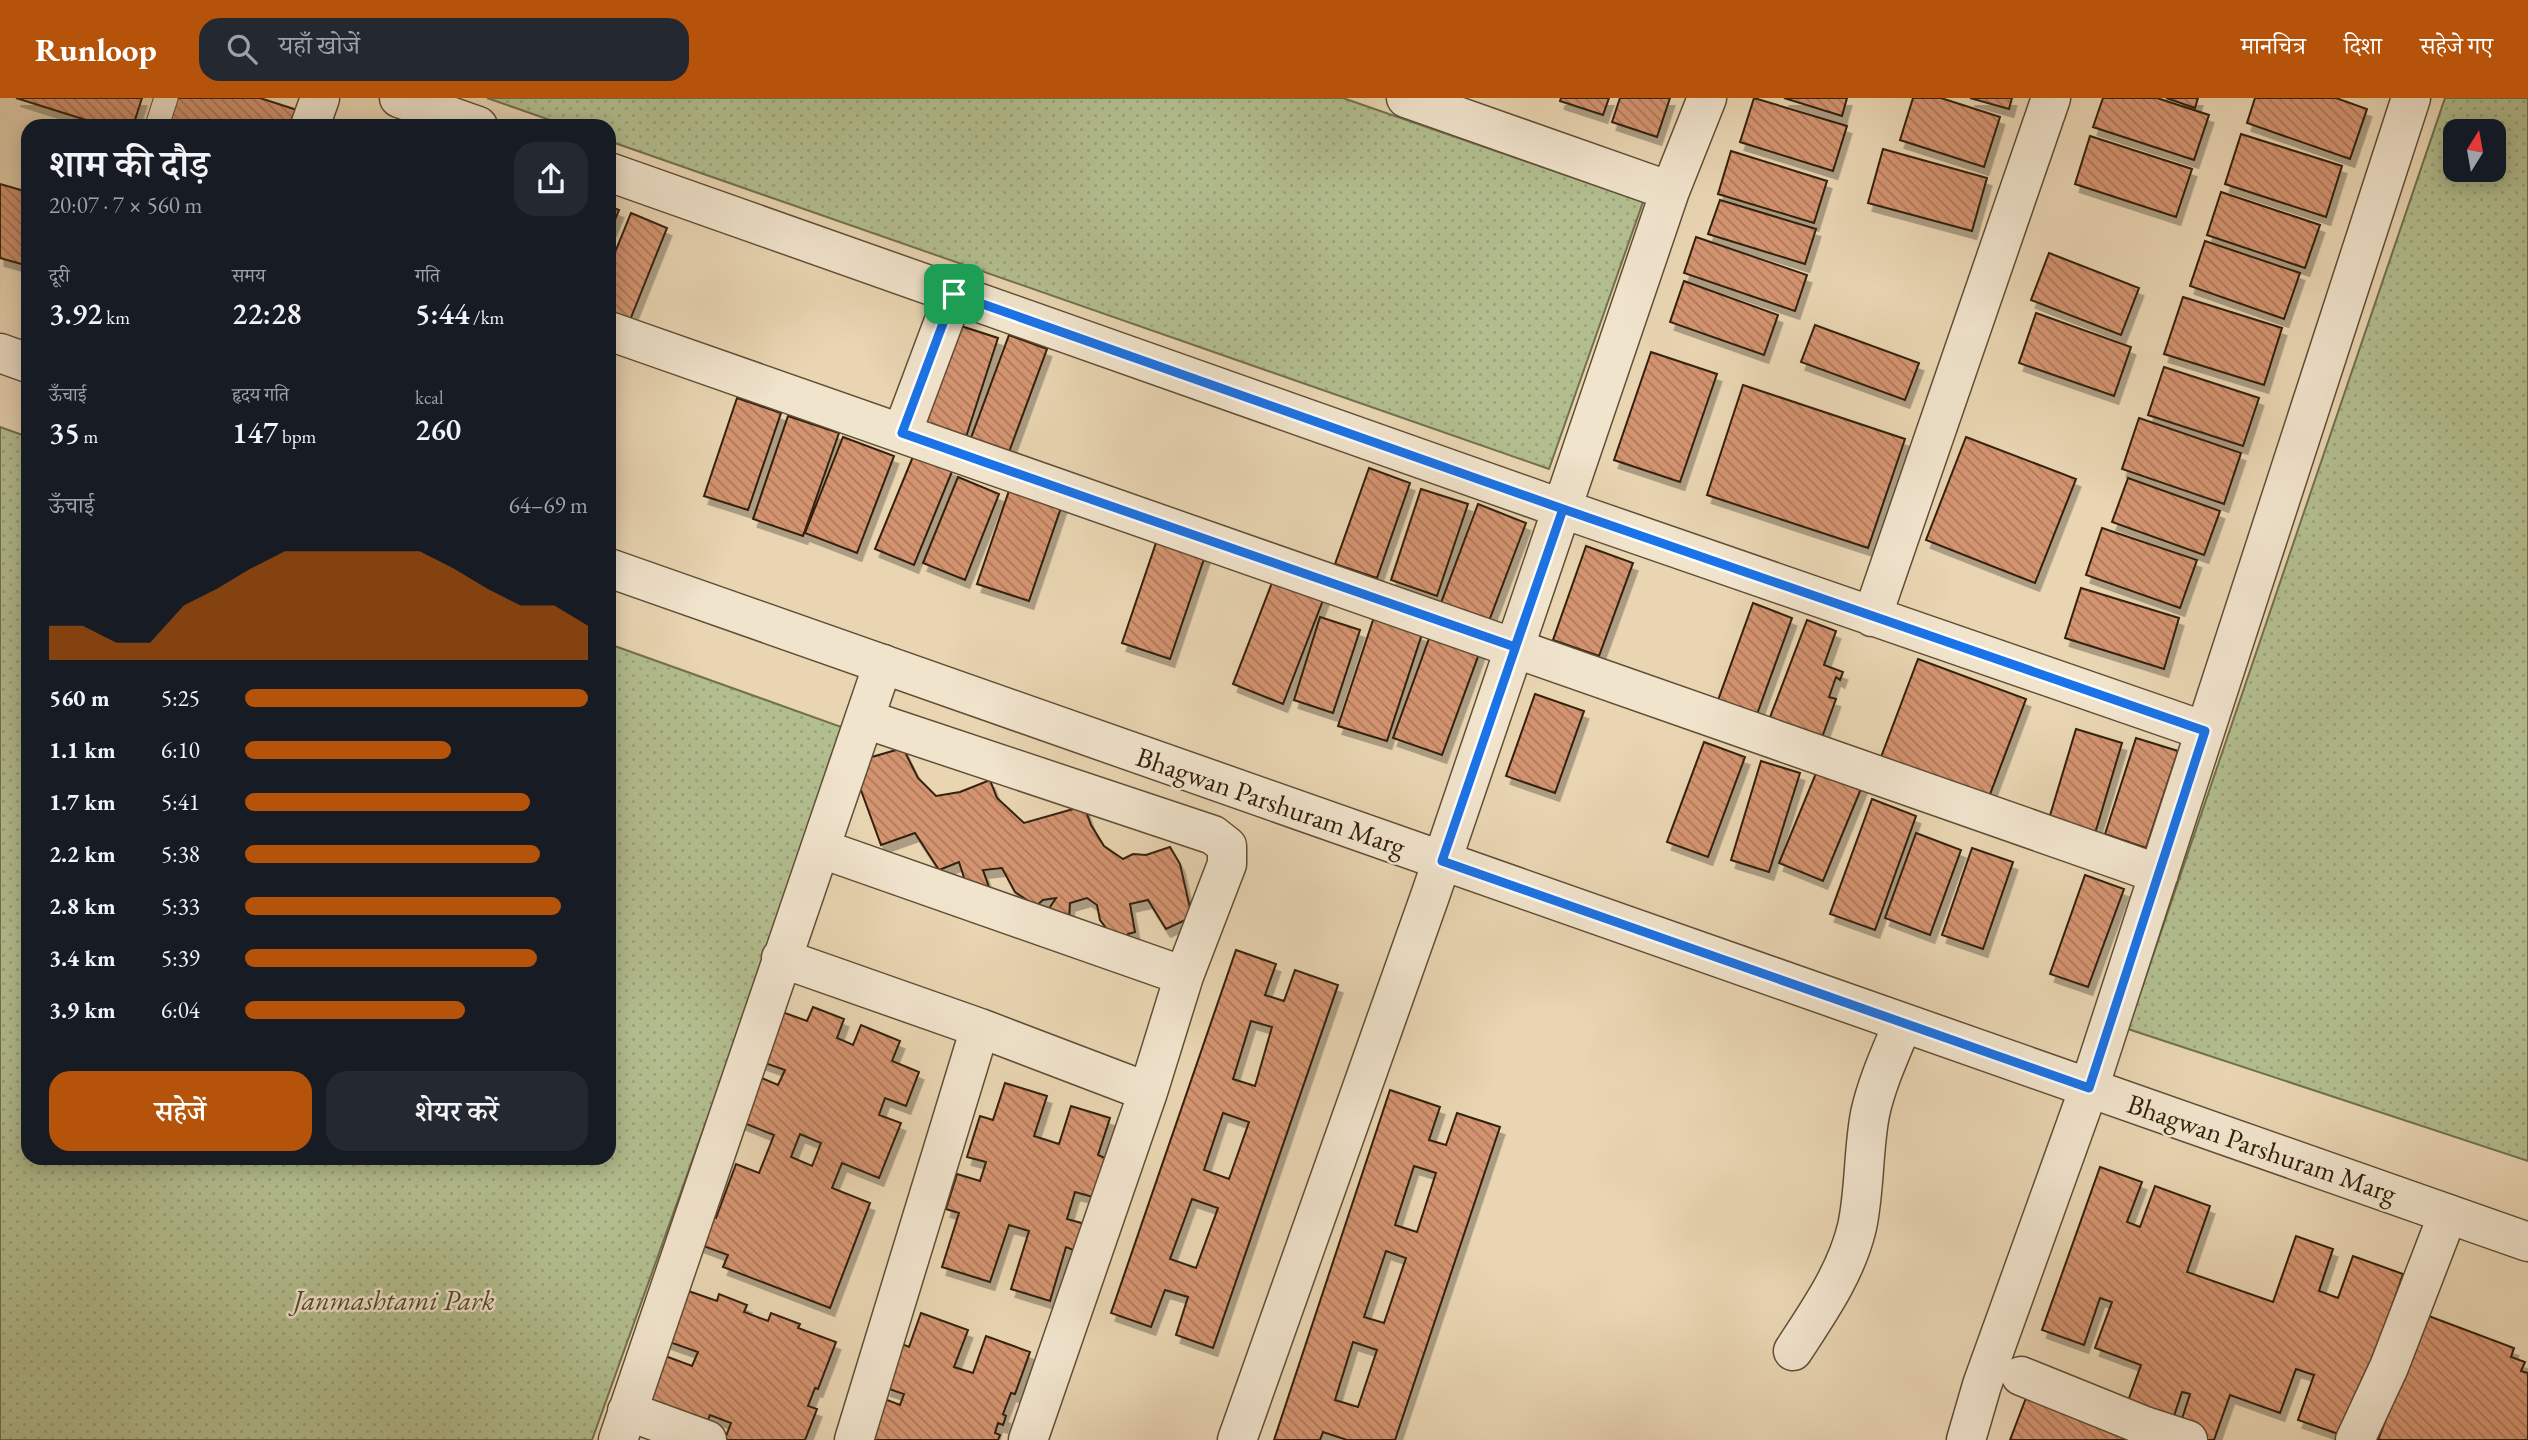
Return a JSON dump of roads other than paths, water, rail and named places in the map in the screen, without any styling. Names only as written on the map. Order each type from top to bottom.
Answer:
[{"type":"street","points":[[312,119],[320,98]]},
{"type":"street","points":[[399,98],[458,119]]},
{"type":"street","points":[[1406,98],[1670,191]]},
{"type":"street","points":[[1237,1440],[1442,861],[1670,191],[1707,98]]},
{"type":"street","points":[[1872,617],[2051,98]]},
{"type":"street","points":[[1966,1440],[1982,1385],[2089,1088],[2411,98]]},
{"type":"street","points":[[616,174],[1563,509],[2205,731]]},
{"type":"street","points":[[902,433],[954,294]]},
{"type":"street","points":[[616,333],[2159,874]]},
{"type":"street","points":[[0,353],[21,360]]},
{"type":"street","name":"Bhagwan Parshuram Marg","points":[[616,570],[2528,1242]]},
{"type":"street","points":[[707,1440],[623,1426],[883,664]]},
{"type":"street","points":[[865,719],[1213,835],[1227,846],[1227,864],[1184,976],[1148,1092],[1028,1440]]},
{"type":"street","points":[[822,849],[1184,976]]},
{"type":"street","points":[[781,958],[980,1028],[1148,1092]]},
{"type":"street","points":[[1793,1351],[1830,1294],[1845,1262],[1857,1226],[1870,1114],[1882,1073],[1903,1023]]},
{"type":"street","points":[[854,1440],[980,1028]]},
{"type":"street","points":[[2355,1440],[2389,1367],[2448,1214]]},
{"type":"street","points":[[2021,1376],[2145,1426],[2188,1440]]},
{"type":"lane","points":[[159,119],[166,98]]},
{"type":"park label","name":"Janmashtami Park","points":[[394,1300]]}]
